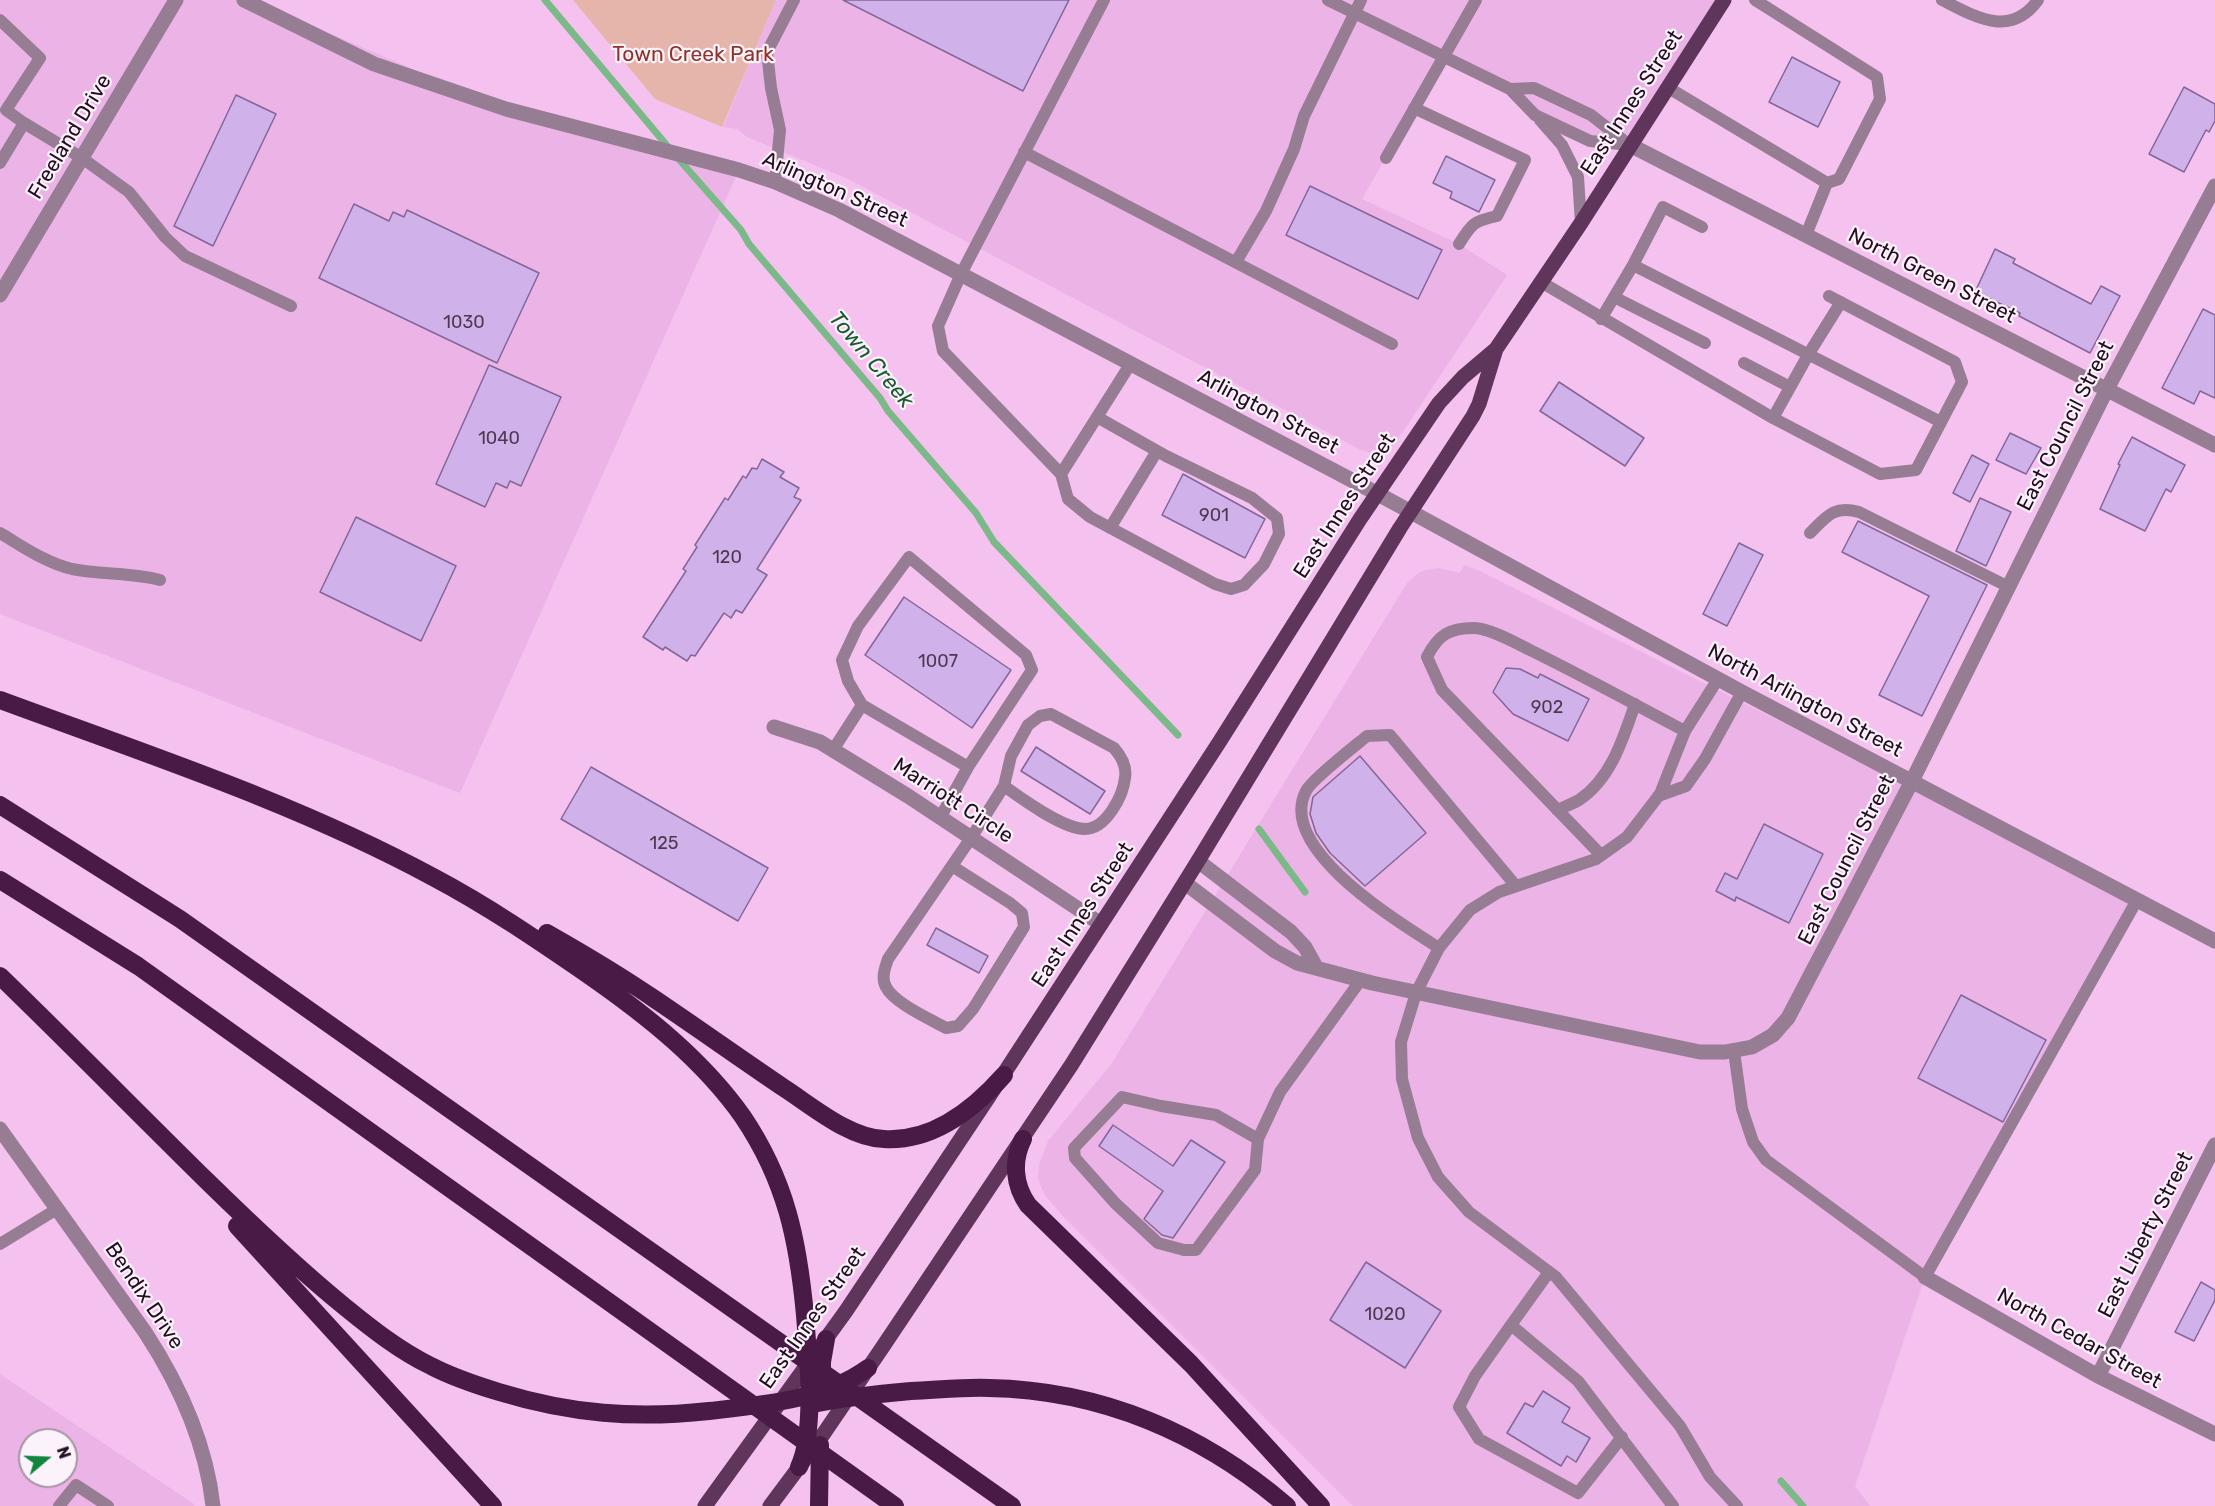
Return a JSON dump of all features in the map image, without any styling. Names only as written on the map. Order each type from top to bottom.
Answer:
[{"type":"highway","points":[[0,700],[306,816],[540,930],[617,975],[790,1092],[859,1134],[870,1138],[891,1139],[908,1138],[932,1131],[966,1110],[1004,1075]]},
{"type":"highway","points":[[0,805],[180,919],[1012,1506]]},
{"type":"highway","points":[[435,878],[540,942],[620,997],[679,1046],[706,1072],[753,1134],[771,1167],[791,1220],[801,1276],[808,1365],[820,1439],[819,1506]]},
{"type":"highway","points":[[0,880],[138,966],[895,1506]]},
{"type":"highway","points":[[0,976],[222,1195],[314,1282],[390,1342],[440,1371],[559,1408],[654,1416],[781,1401],[949,1389],[988,1388],[1046,1393],[1092,1402],[1156,1423],[1208,1448],[1240,1469],[1287,1506]]},
{"type":"highway","points":[[124,1099],[394,1400],[493,1506]]},
{"type":"highway","points":[[1023,1139],[1017,1153],[1016,1167],[1019,1188],[1028,1205],[1191,1364],[1321,1506]]},
{"type":"highway","points":[[799,1467],[807,1442],[826,1339]]},
{"type":"highway","points":[[764,1424],[868,1368]]},
{"type":"main road","name":"East Innes Street","points":[[705,1506],[808,1365],[1004,1075],[1377,494],[1449,390],[1496,349],[1581,223],[1724,0]]},
{"type":"main road","name":"East Innes Street","points":[[770,1506],[848,1398],[1094,1030],[1410,512],[1473,416],[1496,349]]},
{"type":"street","name":"Freeland Drive","points":[[0,295],[176,0]]},
{"type":"street","name":"Arlington Street","points":[[244,0],[374,64],[506,110],[739,170],[775,182],[839,210],[1377,494]]},
{"type":"street","name":"North Green Street","points":[[1630,145],[2215,445]]},
{"type":"street","name":"East Council Street","points":[[1185,883],[1275,951],[1297,963],[1360,981],[1700,1052],[1734,1051],[1752,1047],[1773,1035],[1788,1018],[1912,781],[2107,389],[2215,186]]},
{"type":"street","name":"North Arlington Street","points":[[1377,494],[1742,692],[2215,941]]},
{"type":"street","name":"Marriott Circle","points":[[774,727],[820,742],[1101,924]]},
{"type":"street","points":[[1198,861],[1291,932],[1305,947],[1316,967]]},
{"type":"street","name":"Bendix Drive","points":[[0,1129],[165,1363],[181,1394],[204,1459],[213,1506]]},
{"type":"street","name":"East Liberty Street","points":[[2097,1376],[2215,1145]]},
{"type":"street","name":"North Cedar Street","points":[[1925,1276],[2097,1376],[2215,1434]]},
{"type":"lane","points":[[775,182],[780,130],[771,88],[767,52],[794,0]]},
{"type":"lane","points":[[1097,417],[1157,451],[1252,498],[1277,518],[1279,534],[1264,564],[1244,585],[1231,589],[1215,584],[1090,517],[1068,499],[1060,474],[943,351],[938,326],[961,274],[1104,0]]},
{"type":"lane","points":[[1328,0],[1510,89],[1562,145],[1578,177],[1581,223]]},
{"type":"lane","points":[[1236,262],[1266,211],[1294,149],[1304,116],[1361,0]]},
{"type":"lane","points":[[1386,158],[1476,0]]},
{"type":"lane","points":[[1667,87],[1827,183],[1839,179],[1880,99],[1877,77],[1755,0]]},
{"type":"lane","points":[[1942,0],[1990,22],[2018,17],[2031,9],[2038,0]]},
{"type":"lane","points":[[0,20],[40,58],[6,110],[129,192],[165,237],[185,256],[291,306]]},
{"type":"lane","points":[[1510,89],[1534,88],[1591,115],[1630,145]]},
{"type":"lane","points":[[1414,108],[1525,160],[1497,216],[1478,220],[1471,225],[1460,244]]},
{"type":"lane","points":[[1535,115],[1590,141],[1630,145]]},
{"type":"lane","points":[[0,163],[24,123]]},
{"type":"lane","points":[[1024,152],[1392,344]]},
{"type":"lane","points":[[1806,235],[1827,183]]},
{"type":"lane","points":[[1601,319],[1633,265],[1663,207],[1702,227]]},
{"type":"lane","points":[[1633,265],[1941,422]]},
{"type":"lane","points":[[1541,282],[1773,418],[1880,474],[1916,470],[1962,382],[1955,362],[1835,299],[1808,355],[1773,418]]},
{"type":"lane","points":[[1614,297],[1705,343]]},
{"type":"lane","points":[[1060,474],[1131,363]]},
{"type":"lane","points":[[1744,363],[1790,387]]},
{"type":"lane","points":[[1110,528],[1157,451]]},
{"type":"lane","points":[[1810,532],[1839,509],[1859,512],[2009,587]]},
{"type":"lane","points":[[0,533],[46,559],[71,568],[139,574],[160,580]]},
{"type":"lane","points":[[940,818],[968,767],[1032,670],[1026,655],[909,557],[858,626],[842,660],[848,681],[862,705],[968,767]]},
{"type":"lane","points":[[1601,855],[1442,690],[1427,657],[1435,642],[1449,631],[1477,628],[1509,640],[1582,676],[1685,732]]},
{"type":"lane","points":[[1718,679],[1685,732],[1659,795],[1627,837],[1596,859],[1499,892],[1470,910],[1439,948],[1416,993],[1401,1042],[1402,1079],[1418,1138],[1437,1178],[1469,1212],[1549,1272],[1576,1299],[1680,1426],[1710,1477],[1737,1506]]},
{"type":"lane","points":[[1659,795],[1686,786],[1705,759],[1742,692]]},
{"type":"lane","points":[[1557,810],[1578,800],[1594,787],[1619,749],[1635,704]]},
{"type":"lane","points":[[833,750],[862,705]]},
{"type":"lane","points":[[952,866],[1022,913],[1024,927],[973,1009],[958,1026],[946,1028],[895,997],[885,986],[884,972],[888,959],[1004,786],[1011,756],[1028,725],[1040,716],[1052,714],[1114,748],[1121,756],[1126,777],[1113,809],[1103,822],[1088,830],[1072,828],[1025,802],[1004,786]]},
{"type":"lane","points":[[1439,948],[1375,906],[1345,882],[1312,844],[1299,810],[1306,789],[1367,736],[1390,735],[1516,886]]},
{"type":"lane","points":[[1734,1051],[1742,1109],[1753,1142],[1766,1160],[1925,1276],[2137,900]]},
{"type":"lane","points":[[1258,1138],[1216,1115],[1122,1097],[1074,1148],[1075,1158],[1082,1166],[1158,1243],[1184,1250],[1196,1250],[1256,1170],[1258,1138],[1280,1092],[1360,981]]},
{"type":"lane","points":[[0,1244],[57,1209]]},
{"type":"lane","points":[[1549,1272],[1475,1376],[1459,1407],[1479,1439],[1578,1493],[1622,1437]]},
{"type":"lane","points":[[1511,1325],[1578,1380],[1673,1506]]},
{"type":"lane","points":[[58,1506],[76,1485],[108,1506]]},
{"type":"shaded area","points":[[0,0],[252,0],[506,109],[739,170],[460,793],[0,614]]},
{"type":"shaded area","points":[[776,0],[1724,0],[1630,145],[1590,141],[1535,115],[1510,89],[1444,56],[1362,199],[1459,244],[1507,275],[1394,445],[1374,454],[1361,450],[848,179],[747,137],[737,129],[723,127]]},
{"type":"shaded area","points":[[1464,565],[2137,900],[1925,1277],[1855,1486],[1870,1506],[1353,1506],[1065,1218],[1047,1198],[1041,1187],[1038,1177],[1039,1165],[1048,1141],[1112,1063],[1407,583],[1418,573],[1426,570],[1439,568],[1460,573]]},
{"type":"shaded area","points":[[0,1374],[194,1504],[194,1506],[0,1506]]},
{"type":"green space","name":"Town Creek Park","points":[[573,0],[776,0],[722,127],[655,99]]},
{"type":"building","points":[[843,0],[1069,0],[1023,91]]},
{"type":"building","points":[[1792,57],[1840,82],[1818,127],[1769,102]]},
{"type":"building","points":[[2184,87],[2215,104],[2215,121],[2209,132],[2206,130],[2184,172],[2149,154]]},
{"type":"building","points":[[236,95],[276,114],[213,246],[174,226]]},
{"type":"building","points":[[1446,156],[1495,180],[1479,212],[1450,198],[1452,192],[1433,183]]},
{"type":"building","points":[[1310,186],[1442,250],[1418,299],[1286,235]]},
{"type":"building","points":[[354,204],[389,221],[393,212],[404,217],[407,210],[539,273],[497,363],[319,278]]},
{"type":"building","points":[[1995,249],[2015,259],[2013,263],[2091,304],[2101,286],[2120,296],[2090,353],[2019,316],[2020,313],[1975,292]]},
{"type":"building","points":[[2203,309],[2215,315],[2215,398],[2200,391],[2194,404],[2162,388]]},
{"type":"building","points":[[489,365],[561,397],[521,486],[510,481],[507,488],[496,483],[485,507],[436,484]]},
{"type":"building","points":[[1559,382],[1644,438],[1625,466],[1540,411]]},
{"type":"building","points":[[2010,433],[2041,448],[2026,474],[1996,460]]},
{"type":"building","points":[[2132,437],[2185,465],[2171,492],[2166,489],[2145,531],[2100,509],[2120,465],[2118,464]]},
{"type":"building","points":[[1972,455],[1989,464],[1970,502],[1953,493]]},
{"type":"building","points":[[762,459],[784,472],[780,477],[799,488],[794,497],[801,500],[757,569],[767,575],[742,613],[736,610],[731,618],[724,613],[695,656],[691,655],[687,661],[665,647],[663,650],[643,637],[686,571],[683,569],[697,547],[695,545],[725,498],[728,500],[743,476],[746,478],[752,468],[757,469]]},
{"type":"building","points":[[1183,474],[1265,519],[1245,558],[1162,515]]},
{"type":"building","points":[[1980,498],[2011,512],[1986,566],[1956,551]]},
{"type":"building","points":[[356,517],[456,566],[421,641],[320,592]]},
{"type":"building","points":[[1858,521],[1987,585],[1922,716],[1879,695],[1929,596],[1842,552]]},
{"type":"building","points":[[1739,543],[1763,555],[1727,626],[1703,614]]},
{"type":"building","points":[[904,597],[1011,670],[972,728],[865,655]]},
{"type":"building","points":[[1506,668],[1520,669],[1538,678],[1540,674],[1589,699],[1568,741],[1513,714],[1493,692]]},
{"type":"building","points":[[1036,747],[1105,791],[1090,814],[1021,771]]},
{"type":"building","points":[[1360,756],[1426,833],[1365,886],[1330,853],[1316,833],[1310,814],[1313,797]]},
{"type":"building","points":[[591,767],[768,868],[738,921],[561,819]]},
{"type":"building","points":[[1764,824],[1823,854],[1789,923],[1736,897],[1735,901],[1716,891],[1725,873],[1737,879]]},
{"type":"building","points":[[936,928],[988,956],[979,973],[927,945]]},
{"type":"building","points":[[1961,995],[2046,1040],[2003,1122],[1918,1078]]},
{"type":"building","points":[[1113,1125],[1173,1166],[1191,1140],[1225,1162],[1173,1238],[1162,1235],[1144,1219],[1163,1191],[1099,1146]]},
{"type":"building","points":[[1366,1262],[1441,1311],[1405,1368],[1330,1320]]},
{"type":"building","points":[[2201,1282],[2215,1290],[2215,1300],[2194,1341],[2175,1332]]},
{"type":"building","points":[[1543,1391],[1570,1408],[1562,1422],[1590,1438],[1576,1462],[1567,1456],[1561,1466],[1507,1433],[1525,1403],[1533,1407]]},
{"type":"waterway","name":"Town Creek","points":[[545,0],[669,148]]},
{"type":"waterway","name":"Town Creek","points":[[676,156],[741,230],[749,244],[976,513],[994,542],[1178,735]]},
{"type":"waterway","name":"Town Creek","points":[[1259,829],[1305,892]]},
{"type":"waterway","name":"Town Creek","points":[[1781,1481],[1803,1506]]}]
